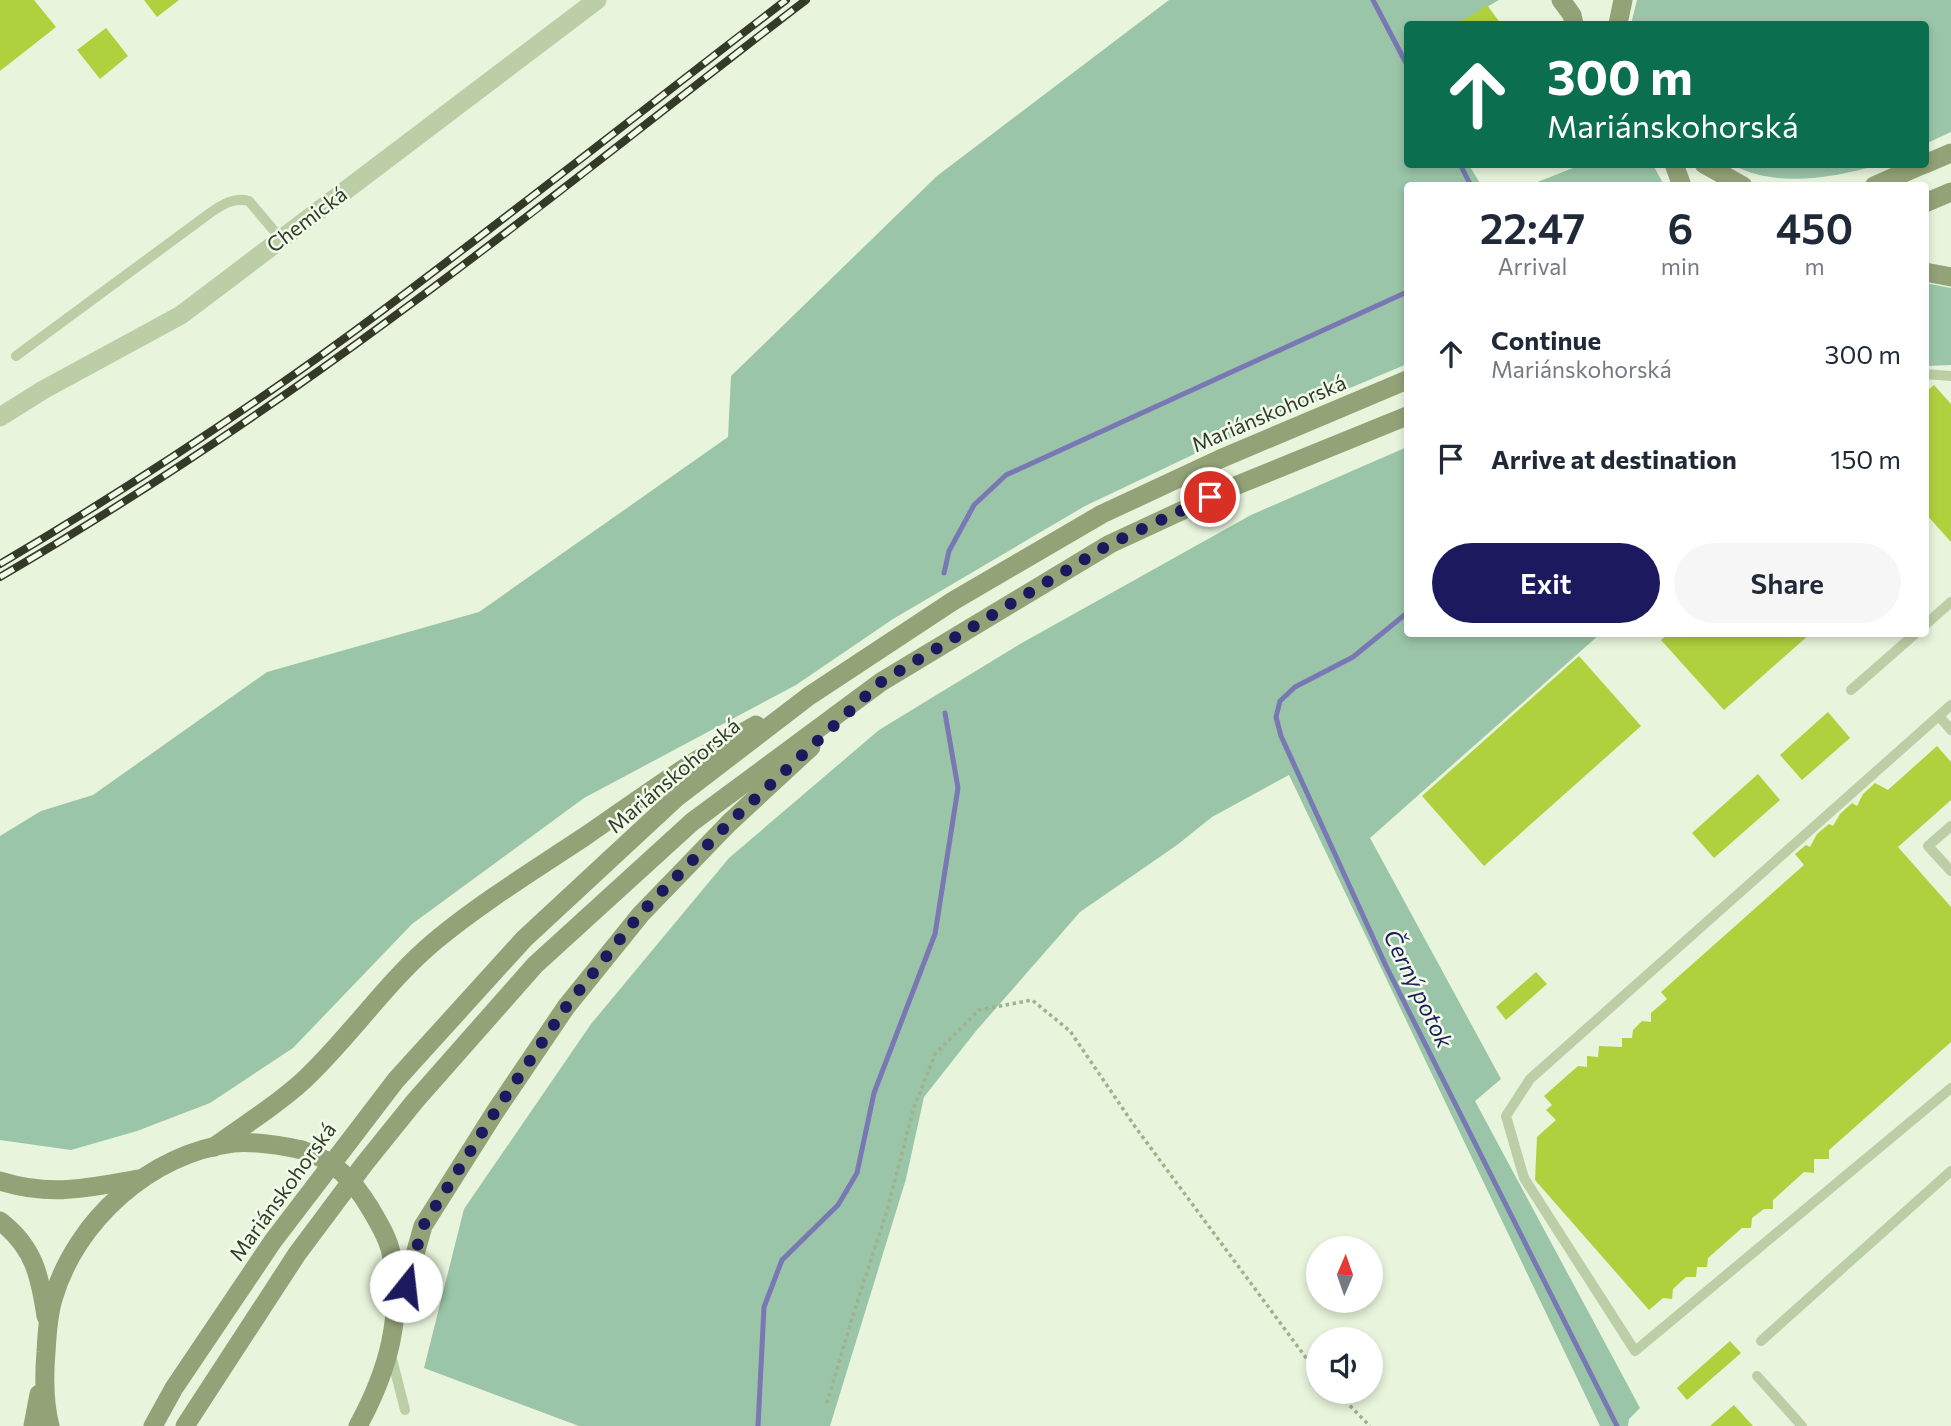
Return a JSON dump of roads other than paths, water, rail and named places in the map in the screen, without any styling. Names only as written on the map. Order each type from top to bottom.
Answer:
[{"type":"main road","points":[[1619,21],[1623,0]]},
{"type":"main road","points":[[1929,162],[1951,153]]},
{"type":"main road","points":[[1711,168],[1736,182]]},
{"type":"main road","points":[[1882,182],[1915,168]]},
{"type":"main road","points":[[1929,201],[1951,192]]},
{"type":"main road","points":[[1929,273],[1951,277]]},
{"type":"main road","name":"Mariánskohorská","points":[[153,1426],[174,1388],[273,1241],[396,1080],[524,939],[676,798],[809,696],[953,601],[1102,514],[1220,459],[1404,381]]},
{"type":"main road","points":[[185,1426],[297,1254],[415,1101],[535,965],[692,822],[881,682],[1110,544],[1235,486],[1404,417]]},
{"type":"main road","points":[[395,1308],[406,1286],[423,1226],[566,1007],[640,914],[729,823],[881,682]]},
{"type":"main road","points":[[214,1147],[277,1103],[304,1080],[402,972],[434,942],[487,902],[730,739],[809,696]]},
{"type":"main road","points":[[50,1426],[45,1392],[45,1359],[52,1301],[68,1263],[102,1214],[139,1179],[168,1163],[214,1147],[256,1143],[302,1150],[336,1166],[360,1190],[391,1251],[395,1308],[390,1351],[379,1385],[358,1426]]},
{"type":"main road","points":[[0,1181],[23,1188],[62,1191],[139,1179]]},
{"type":"main road","points":[[0,1221],[17,1236],[32,1256],[42,1288],[47,1331]]},
{"type":"main road","points":[[33,1426],[45,1359]]},
{"type":"street","name":"Chemická","points":[[0,417],[43,390],[181,314],[597,0]]},
{"type":"lane","points":[[16,356],[231,200],[249,201],[281,239]]},
{"type":"lane","points":[[1929,374],[1951,376]]},
{"type":"lane","points":[[1929,621],[1951,602]]},
{"type":"lane","points":[[1851,690],[1912,637]]},
{"type":"lane","points":[[1951,705],[1531,1079],[1506,1116],[1524,1178],[1635,1351],[1951,1088]]},
{"type":"lane","points":[[1939,716],[1951,730]]},
{"type":"lane","points":[[1951,826],[1928,846],[1951,871]]},
{"type":"lane","points":[[1760,1340],[1951,1171]]},
{"type":"lane","points":[[390,1351],[405,1410]]},
{"type":"lane","points":[[1757,1376],[1802,1426]]},
{"type":"waterway","name":"Černý potok","points":[[1373,0],[1404,59]]},
{"type":"waterway","name":"Černý potok","points":[[1462,168],[1469,182]]},
{"type":"waterway","points":[[944,573],[949,551],[974,505],[1006,475],[1404,293]]},
{"type":"waterway","name":"Černý potok","points":[[1404,615],[1353,657],[1295,687],[1280,701],[1276,717],[1281,736],[1386,966],[1617,1426]]},
{"type":"waterway","points":[[758,1426],[764,1307],[782,1260],[838,1205],[857,1173],[874,1093],[935,934],[958,788],[945,713]]},
{"type":"railway","points":[[0,564],[195,442],[337,344],[786,0]]},
{"type":"railway","points":[[0,577],[149,486],[342,354],[495,241],[806,0]]}]
